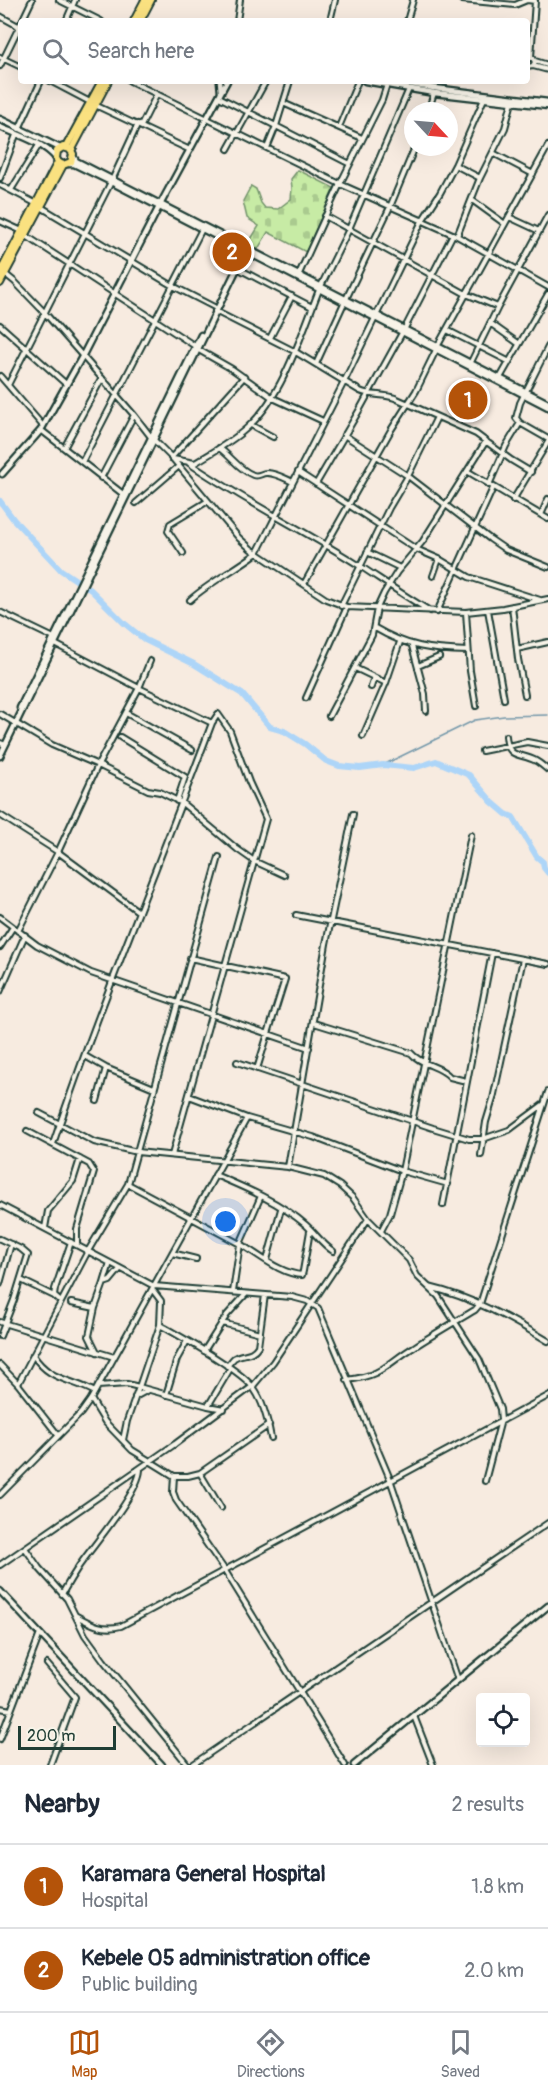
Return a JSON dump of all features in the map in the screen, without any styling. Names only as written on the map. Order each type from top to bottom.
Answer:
[{"type":"highway","points":[[136,18],[145,0]]},
{"type":"highway","points":[[142,18],[151,0]]},
{"type":"highway","points":[[93,104],[101,84]]},
{"type":"highway","points":[[1,272],[106,84]]},
{"type":"highway","points":[[61,162],[56,153],[68,151]]},
{"type":"highway","points":[[0,283],[1,272],[6,261],[24,233]]},
{"type":"main road","points":[[220,84],[220,95]]},
{"type":"main road","points":[[2,474],[42,428],[83,355],[226,84]]},
{"type":"main road","points":[[392,84],[434,93],[548,104]]},
{"type":"main road","points":[[411,84],[548,104]]},
{"type":"main road","points":[[0,119],[51,152],[61,162],[74,164],[160,205],[436,349],[500,378],[548,407]]},
{"type":"main road","points":[[0,127],[68,151],[76,161],[112,181]]},
{"type":"main road","points":[[160,205],[202,229],[299,274],[320,288]]},
{"type":"main road","points":[[0,756],[244,249]]},
{"type":"main road","points":[[215,309],[244,249]]},
{"type":"main road","points":[[470,365],[548,402]]},
{"type":"main road","points":[[92,564],[123,495],[152,439]]},
{"type":"main road","points":[[1,745],[15,722]]},
{"type":"main road","points":[[0,1591],[162,1765]]},
{"type":"main road","points":[[354,1765],[548,1605]]},
{"type":"street","points":[[24,18],[32,0]]},
{"type":"street","points":[[59,0],[95,18]]},
{"type":"street","points":[[67,18],[75,0]]},
{"type":"street","points":[[237,18],[240,0]]},
{"type":"street","points":[[331,18],[334,0]]},
{"type":"street","points":[[408,18],[413,0]]},
{"type":"street","points":[[462,0],[515,5],[527,0],[535,0],[530,48]]},
{"type":"street","points":[[0,16],[18,23]]},
{"type":"street","points":[[0,66],[18,29]]},
{"type":"street","points":[[2,58],[18,66]]},
{"type":"street","points":[[530,58],[534,64],[548,70]]},
{"type":"street","points":[[530,66],[548,65]]},
{"type":"street","points":[[0,178],[40,84]]},
{"type":"street","points":[[56,84],[190,150]]},
{"type":"street","points":[[136,84],[363,195],[455,235],[548,287]]},
{"type":"street","points":[[228,149],[264,84]]},
{"type":"street","points":[[267,148],[289,84]]},
{"type":"street","points":[[339,127],[357,84]]},
{"type":"street","points":[[299,274],[388,84]]},
{"type":"street","points":[[189,463],[219,448],[251,425],[273,398],[410,89]]},
{"type":"street","points":[[431,102],[434,93]]},
{"type":"street","points":[[8,385],[157,94]]},
{"type":"street","points":[[220,95],[248,112],[350,164]]},
{"type":"street","points":[[190,600],[214,580],[239,567],[257,553],[344,382],[422,221],[440,194],[455,165],[484,99]]},
{"type":"street","points":[[316,484],[368,395],[455,235],[505,128],[512,102]]},
{"type":"street","points":[[283,104],[362,138]]},
{"type":"street","points":[[11,190],[39,146]]},
{"type":"street","points":[[304,584],[416,391],[436,349],[548,146]]},
{"type":"street","points":[[493,153],[533,174]]},
{"type":"street","points":[[316,364],[390,207],[411,156]]},
{"type":"street","points":[[455,165],[480,178]]},
{"type":"street","points":[[0,185],[39,205],[173,286],[294,351],[368,395],[388,396],[476,434],[531,472]]},
{"type":"street","points":[[472,200],[505,224]]},
{"type":"street","points":[[470,365],[498,307],[548,215]]},
{"type":"street","points":[[325,216],[466,294],[498,307]]},
{"type":"street","points":[[509,217],[539,231]]},
{"type":"street","points":[[0,221],[24,233],[273,398],[323,421]]},
{"type":"street","points":[[82,462],[202,229]]},
{"type":"street","points":[[0,256],[6,261]]},
{"type":"street","points":[[236,268],[312,307]]},
{"type":"street","points":[[1,272],[44,312],[83,355],[152,439],[172,458],[239,538],[257,553],[326,599],[347,607],[431,612],[488,610],[548,599]]},
{"type":"street","points":[[500,378],[548,294]]},
{"type":"street","points":[[270,339],[292,296]]},
{"type":"street","points":[[490,323],[518,343]]},
{"type":"street","points":[[0,325],[66,384]]},
{"type":"street","points":[[447,330],[508,362]]},
{"type":"street","points":[[513,500],[548,440],[520,423],[516,418],[525,393],[548,347]]},
{"type":"street","points":[[0,376],[42,428],[123,495]]},
{"type":"street","points":[[172,458],[244,377]]},
{"type":"street","points":[[64,448],[102,378]]},
{"type":"street","points":[[101,477],[134,415]]},
{"type":"street","points":[[341,606],[437,417]]},
{"type":"street","points":[[436,612],[476,527],[503,454],[520,423]]},
{"type":"street","points":[[251,425],[273,437]]},
{"type":"street","points":[[345,435],[408,476],[506,550],[548,567]]},
{"type":"street","points":[[329,716],[374,627],[377,608],[388,586],[446,505],[486,441]]},
{"type":"street","points":[[219,448],[242,469],[253,475],[267,473],[293,482]]},
{"type":"street","points":[[172,458],[189,463],[276,518],[360,566],[431,612]]},
{"type":"street","points":[[136,502],[179,466]]},
{"type":"street","points":[[467,471],[548,519]]},
{"type":"street","points":[[298,472],[416,549],[439,559],[469,577],[541,601]]},
{"type":"street","points":[[541,515],[548,499]]},
{"type":"street","points":[[183,553],[168,531],[170,524],[208,501]]},
{"type":"street","points":[[367,552],[399,568]]},
{"type":"street","points":[[434,576],[439,559]]},
{"type":"street","points":[[512,606],[525,695]]},
{"type":"street","points":[[306,698],[347,607]]},
{"type":"street","points":[[488,610],[504,699]]},
{"type":"street","points":[[0,612],[55,640],[139,688],[212,723]]},
{"type":"street","points":[[466,612],[468,651],[476,706]]},
{"type":"street","points":[[374,627],[412,646],[468,651]]},
{"type":"street","points":[[363,735],[386,683],[400,642]]},
{"type":"street","points":[[517,649],[548,642]]},
{"type":"street","points":[[412,646],[425,694],[426,711]]},
{"type":"street","points":[[418,666],[439,657]]},
{"type":"street","points":[[18,931],[98,765],[139,688],[150,661]]},
{"type":"street","points":[[355,668],[386,683]]},
{"type":"street","points":[[371,687],[374,678]]},
{"type":"street","points":[[126,713],[192,750]]},
{"type":"street","points":[[0,714],[52,745],[138,786],[160,792],[182,803],[254,861],[284,875]]},
{"type":"street","points":[[52,1144],[137,911],[212,723],[218,714],[230,731],[266,819],[172,1155]]},
{"type":"street","points":[[506,736],[507,747],[510,751],[536,761],[548,770]]},
{"type":"street","points":[[120,738],[185,777],[177,801]]},
{"type":"street","points":[[482,752],[527,742],[548,746]]},
{"type":"street","points":[[288,1167],[331,921],[353,814]]},
{"type":"street","points":[[0,815],[58,852],[137,911]]},
{"type":"street","points":[[381,1231],[390,1214],[402,1171],[471,836]]},
{"type":"street","points":[[18,1384],[88,1251],[128,1184],[219,858]]},
{"type":"street","points":[[296,915],[548,964]]},
{"type":"street","points":[[0,917],[56,956],[91,974],[212,1017],[309,1048]]},
{"type":"street","points":[[0,946],[13,927]]},
{"type":"street","points":[[0,992],[25,935]]},
{"type":"street","points":[[443,1205],[492,953]]},
{"type":"street","points":[[190,958],[285,979],[257,1069]]},
{"type":"street","points":[[481,1155],[523,959]]},
{"type":"street","points":[[314,1023],[411,1053],[425,1063],[444,1070],[450,1077],[466,1081]]},
{"type":"street","points":[[85,1056],[106,1068],[154,1088]]},
{"type":"street","points":[[237,1062],[457,1136],[483,1139],[509,1130],[544,1104]]},
{"type":"street","points":[[97,1101],[106,1068]]},
{"type":"street","points":[[347,1380],[366,1378],[378,1373],[411,1348],[475,1310],[480,1304],[548,1092]]},
{"type":"street","points":[[189,1096],[247,1118],[313,1137],[402,1171],[448,1184]]},
{"type":"street","points":[[39,1113],[94,1142],[137,1152],[288,1167],[324,1176],[340,1186],[353,1198],[368,1219],[410,1260],[417,1276],[438,1296],[479,1359],[500,1409],[501,1420],[485,1481]]},
{"type":"street","points":[[0,1495],[81,1413],[91,1399],[247,1118]]},
{"type":"street","points":[[27,1131],[90,1164],[94,1172],[76,1237],[77,1245]]},
{"type":"street","points":[[45,1228],[48,1211],[72,1181],[80,1159]]},
{"type":"street","points":[[215,1175],[261,1196],[307,1226],[322,1244],[333,1251]]},
{"type":"street","points":[[128,1184],[240,1244],[281,1270],[302,1275],[310,1231]]},
{"type":"street","points":[[233,1292],[240,1244],[261,1196]]},
{"type":"street","points":[[0,1205],[153,1288],[292,1297],[312,1303],[318,1308],[390,1479],[458,1680]]},
{"type":"street","points":[[267,1260],[281,1209]]},
{"type":"street","points":[[0,1565],[150,1462],[253,1386],[273,1362],[368,1219]]},
{"type":"street","points":[[0,1239],[28,1255],[21,1281],[2,1323],[0,1336]]},
{"type":"street","points":[[54,1296],[71,1242]]},
{"type":"street","points":[[0,1284],[11,1244]]},
{"type":"street","points":[[172,1253],[196,1259]]},
{"type":"street","points":[[97,1352],[88,1336],[110,1263]]},
{"type":"street","points":[[104,1283],[110,1281],[120,1269]]},
{"type":"street","points":[[21,1281],[54,1296],[61,1302]]},
{"type":"street","points":[[429,1287],[480,1304],[548,1341]]},
{"type":"street","points":[[123,1441],[127,1421],[160,1325],[161,1301],[153,1288]]},
{"type":"street","points":[[204,1351],[222,1323],[246,1293]]},
{"type":"street","points":[[208,1406],[238,1356],[248,1355],[258,1346],[265,1295]]},
{"type":"street","points":[[71,1303],[95,1308]]},
{"type":"street","points":[[2,1323],[114,1357]]},
{"type":"street","points":[[222,1323],[260,1333]]},
{"type":"street","points":[[160,1325],[204,1351],[253,1386],[269,1425],[271,1438]]},
{"type":"street","points":[[166,1395],[177,1359],[187,1341]]},
{"type":"street","points":[[33,1355],[49,1374],[78,1383],[95,1392]]},
{"type":"street","points":[[0,1365],[58,1435]]},
{"type":"street","points":[[98,1386],[127,1384],[224,1409]]},
{"type":"street","points":[[135,1397],[149,1390]]},
{"type":"street","points":[[75,1615],[95,1626],[111,1629],[121,1626],[390,1479],[548,1396]]},
{"type":"street","points":[[91,1399],[105,1422],[132,1450],[174,1476],[200,1473],[269,1425]]},
{"type":"street","points":[[62,1594],[77,1568],[128,1497],[139,1478],[140,1469]]},
{"type":"street","points":[[200,1473],[221,1508]]},
{"type":"street","points":[[174,1476],[173,1492],[176,1500],[224,1569],[345,1765]]},
{"type":"street","points":[[25,1548],[39,1568],[67,1599],[85,1635],[104,1661],[190,1765],[548,1523]]},
{"type":"street","points":[[0,1739],[41,1633]]},
{"type":"street","points":[[47,1664],[75,1697],[50,1765]]},
{"type":"street","points":[[0,1708],[11,1710]]},
{"type":"street","points":[[414,1716],[433,1765]]},
{"type":"green space","points":[[298,170],[334,188],[306,252],[268,232],[258,249],[248,244],[259,226],[247,218],[243,201],[251,186],[256,189],[265,208],[278,209],[291,199],[291,179]]},
{"type":"waterway","points":[[0,501],[14,520],[61,570],[91,590],[145,640],[194,664],[242,694],[270,727],[284,731],[326,761],[339,766],[360,768],[383,765],[414,768],[436,761],[469,775],[492,802],[513,817],[548,873]]},
{"type":"waterway","points":[[383,765],[475,720],[504,716],[548,715]]},
{"type":"place","name":"Kebele 05 administration office","points":[[232,252]]},
{"type":"place","name":"Karamara General Hospital","points":[[468,400]]}]
